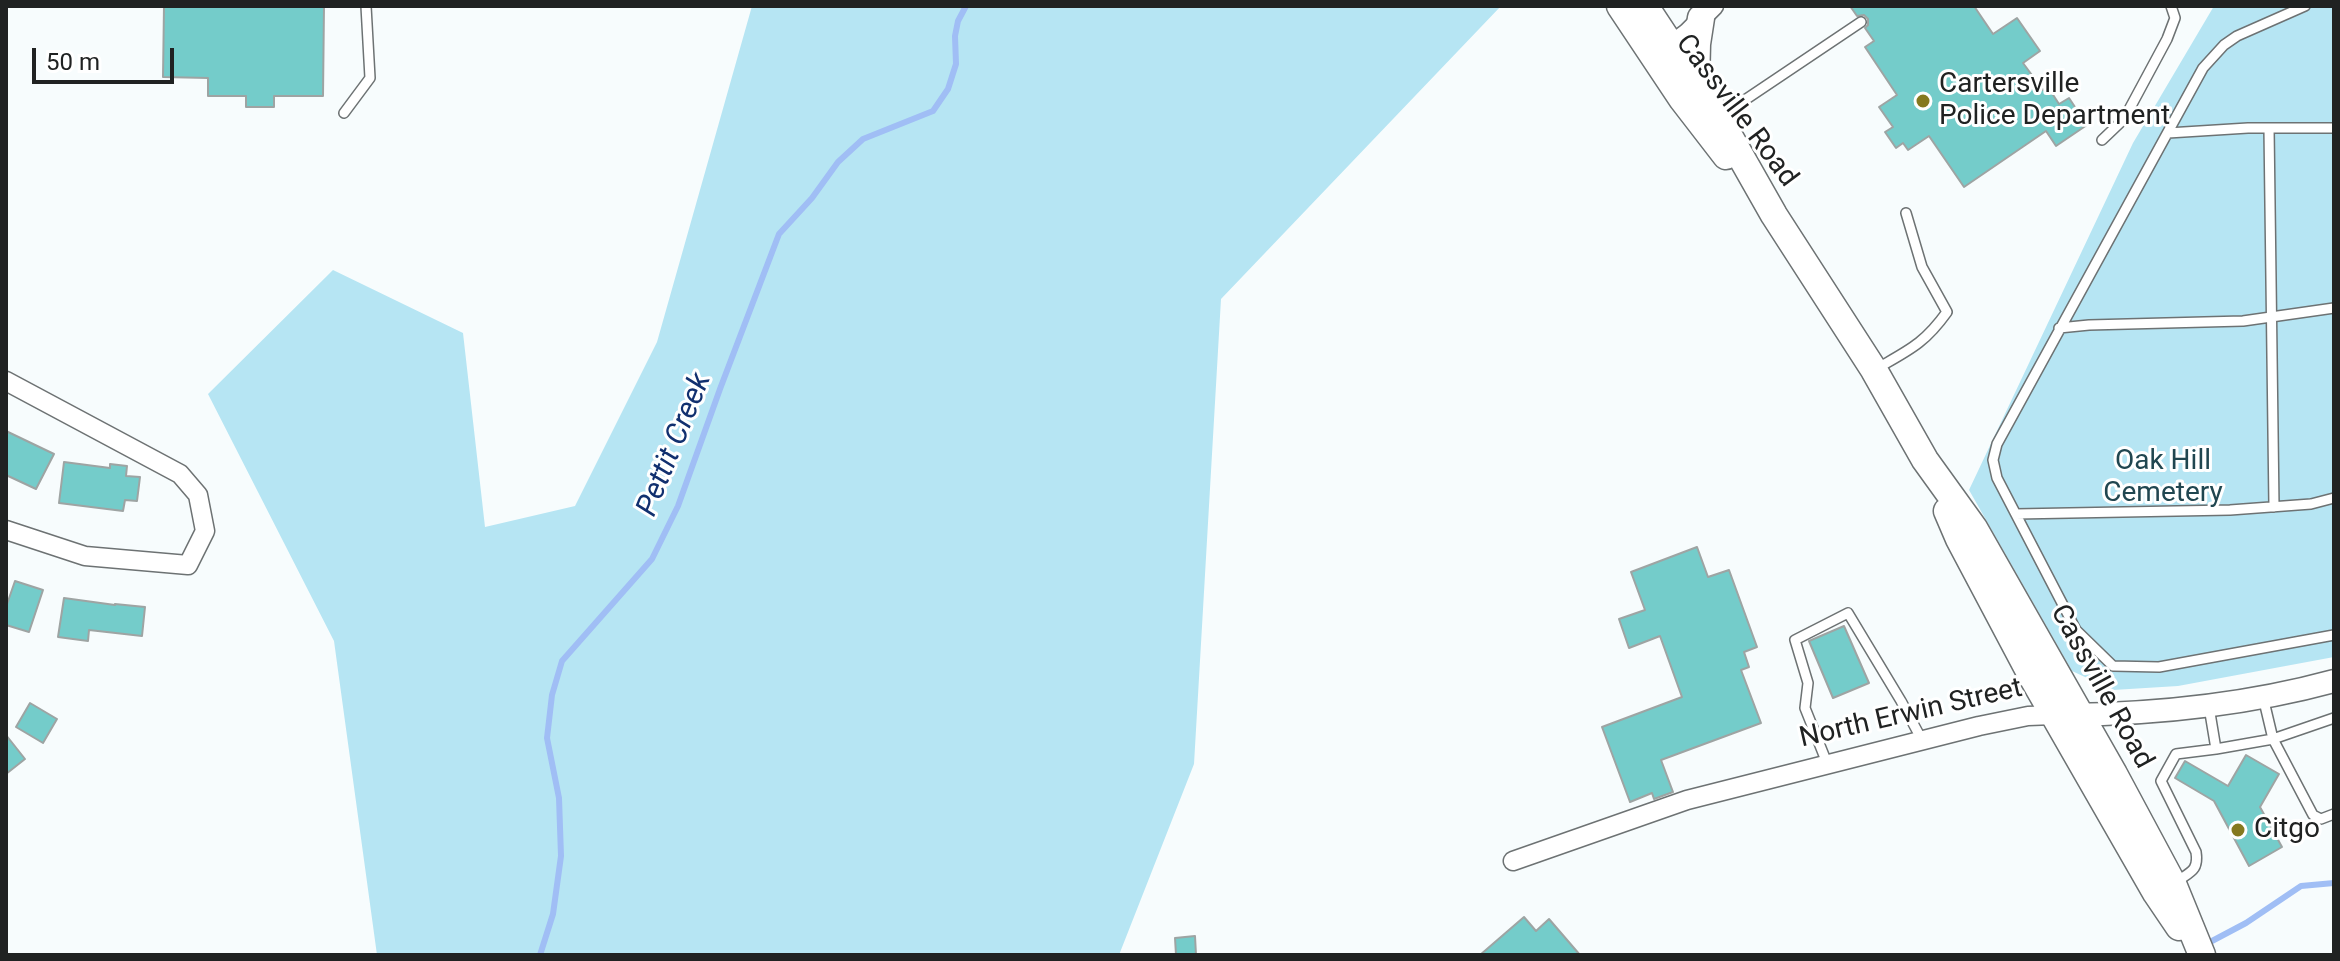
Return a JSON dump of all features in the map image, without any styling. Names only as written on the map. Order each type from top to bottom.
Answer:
[{"type":"main road","name":"Cassville Road","points":[[1620,6],[1696,83],[1774,215],[1874,370],[1925,460],[1974,528],[2156,893],[2201,955]]},
{"type":"main road","name":"Cassville Road","points":[[1645,6],[1663,51],[1704,130],[1774,215]]},
{"type":"main road","points":[[1696,83],[1697,44],[1707,12]]},
{"type":"main road","name":"Cassville Road","points":[[2067,715],[2173,884],[2201,955]]},
{"type":"street","points":[[1663,51],[1707,12]]},
{"type":"street","points":[[6,381],[180,474],[198,495],[205,531],[188,565],[85,556],[6,531]]},
{"type":"street","name":"North Erwin Street","points":[[1513,861],[1687,800],[1827,763],[2028,716],[2168,712],[2209,707],[2334,681]]},
{"type":"lane","points":[[344,113],[370,78],[366,6]]},
{"type":"lane","points":[[2102,140],[2124,119],[2167,39],[2175,18],[2171,6]]},
{"type":"lane","points":[[2305,6],[2252,28],[2224,45],[2203,68],[2059,328],[1994,452],[1993,460],[1997,478],[2076,630],[2113,666],[2159,667],[2334,635]]},
{"type":"lane","points":[[1719,118],[1861,22]]},
{"type":"lane","points":[[2269,128],[2274,507]]},
{"type":"lane","points":[[2168,133],[2334,128]]},
{"type":"lane","points":[[1874,370],[1920,344],[1947,312],[1922,267],[1906,213]]},
{"type":"lane","points":[[2059,328],[2243,321],[2334,308]]},
{"type":"lane","points":[[2016,514],[2274,507],[2311,504],[2334,498]]},
{"type":"lane","points":[[1827,763],[1805,708],[1808,683],[1795,640],[1848,613],[1922,740]]},
{"type":"lane","points":[[2263,696],[2273,739],[2313,815],[2321,819],[2334,814]]},
{"type":"lane","points":[[2209,707],[2216,749]]},
{"type":"lane","points":[[2173,884],[2194,869],[2197,862],[2196,852],[2161,781],[2176,754],[2273,739],[2334,718]]},
{"type":"green space","points":[[752,6],[1501,6],[1221,299],[1194,764],[1119,955],[377,955],[334,641],[208,394],[333,270],[463,333],[485,527],[575,506],[657,342]]},
{"type":"green space","name":"Oak Hill Cemetery","points":[[2214,6],[2334,6],[2334,657],[2178,686],[2113,690],[2072,671],[1969,490],[2133,143]]},
{"type":"building","points":[[164,6],[324,6],[323,96],[274,96],[274,107],[246,107],[246,96],[208,96],[208,78],[163,77]]},
{"type":"building","points":[[1850,6],[1974,6],[1993,34],[2017,18],[2040,51],[2023,63],[2043,90],[2048,87],[2059,104],[2069,98],[2087,125],[2056,146],[2046,131],[1964,187],[1929,136],[1908,150],[1903,143],[1896,148],[1885,132],[1893,127],[1879,107],[1897,95],[1865,47],[1874,41],[1865,28],[1868,19],[1864,15],[1857,16]]},
{"type":"building","points":[[6,431],[54,454],[36,489],[6,475]]},
{"type":"building","points":[[64,462],[110,468],[110,464],[127,466],[126,476],[140,477],[137,501],[125,500],[123,511],[59,503]]},
{"type":"building","points":[[1697,547],[1708,577],[1729,570],[1757,647],[1744,652],[1749,667],[1741,670],[1761,723],[1661,760],[1673,792],[1654,799],[1652,793],[1630,802],[1602,727],[1682,697],[1660,636],[1629,648],[1619,619],[1645,610],[1631,572]]},
{"type":"building","points":[[15,581],[43,590],[29,632],[6,625],[6,607]]},
{"type":"building","points":[[64,598],[145,607],[142,636],[89,630],[88,641],[58,637]]},
{"type":"building","points":[[1844,626],[1869,683],[1833,698],[1809,641]]},
{"type":"building","points":[[30,703],[57,719],[43,743],[16,727]]},
{"type":"building","points":[[6,735],[25,759],[6,774]]},
{"type":"building","points":[[2246,755],[2279,774],[2260,807],[2282,847],[2249,866],[2214,801],[2175,778],[2185,761],[2228,786]]},
{"type":"building","points":[[1524,917],[1536,931],[1549,919],[1580,955],[1480,955]]},
{"type":"building","points":[[1195,936],[1196,955],[1176,955],[1175,938]]},
{"type":"waterway","name":"Pettit Creek","points":[[540,955],[553,914],[561,856],[559,798],[547,738],[552,695],[562,661],[652,559],[678,506],[779,234],[812,198],[838,162],[863,139],[933,111],[948,89],[956,64],[955,36],[966,6]]},
{"type":"waterway","points":[[2212,941],[2246,923],[2301,886],[2334,883]]},
{"type":"place","name":"Cartersville Police Department","points":[[1923,101]]},
{"type":"place","name":"Citgo","points":[[2238,830]]}]
